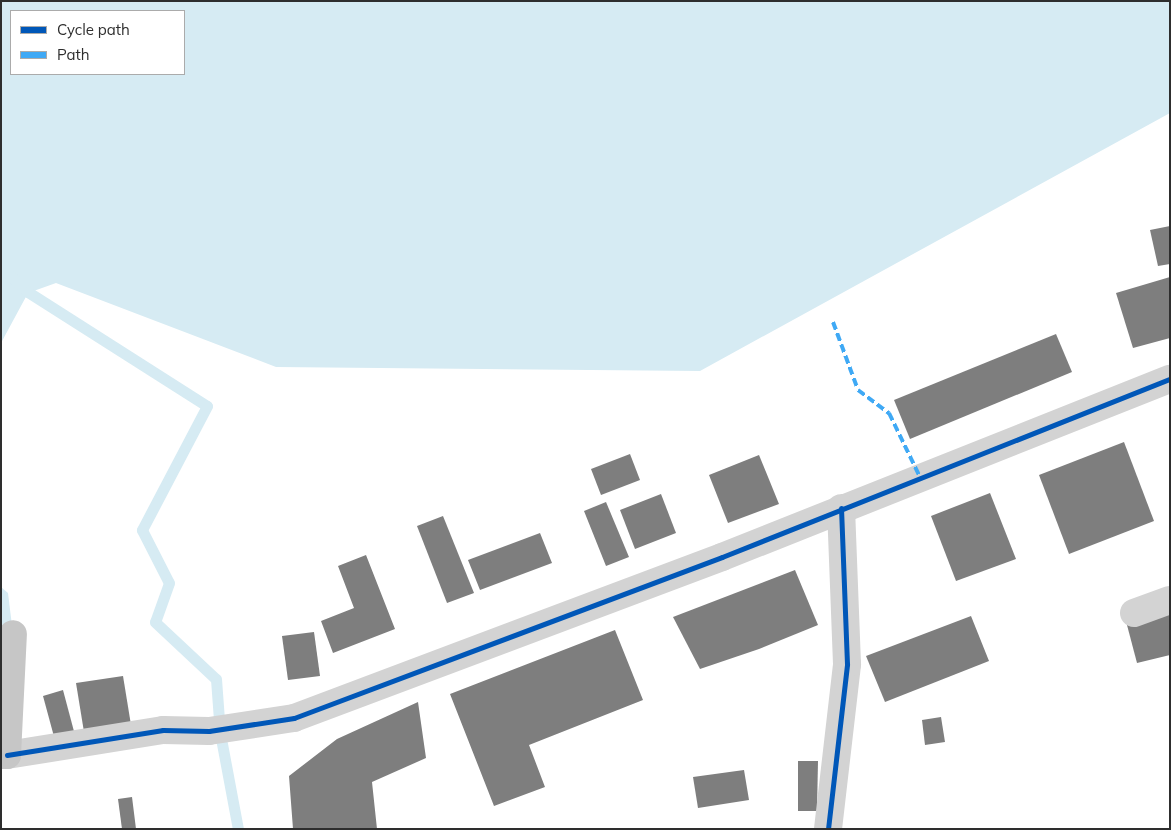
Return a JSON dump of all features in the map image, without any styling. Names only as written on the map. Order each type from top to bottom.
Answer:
[{"type":"main road","points":[[4,755],[13,634]]},
{"type":"street","points":[[4,755],[163,730],[221,729],[294,718],[841,508],[1170,379]]},
{"type":"street","points":[[828,829],[847,664],[841,508]]},
{"type":"street","points":[[1134,613],[1170,600]]},
{"type":"water","points":[[1,1],[1170,1],[1170,113],[700,371],[276,367],[56,283],[28,293],[1,343]]},
{"type":"water","points":[[1,587],[8,593],[13,634],[1,638]]},
{"type":"building","points":[[1170,226],[1170,264],[1158,266],[1150,230]]},
{"type":"building","points":[[1170,277],[1170,338],[1133,348],[1116,293]]},
{"type":"building","points":[[1056,334],[1072,372],[910,439],[894,400]]},
{"type":"building","points":[[1124,442],[1154,521],[1069,554],[1039,475]]},
{"type":"building","points":[[630,454],[640,480],[601,495],[591,469]]},
{"type":"building","points":[[759,455],[779,504],[728,523],[709,475]]},
{"type":"building","points":[[990,493],[1016,559],[956,581],[931,516]]},
{"type":"building","points":[[661,494],[676,533],[635,549],[620,510]]},
{"type":"building","points":[[606,502],[629,557],[606,566],[584,511]]},
{"type":"building","points":[[443,516],[474,593],[447,603],[417,526]]},
{"type":"building","points":[[540,533],[552,563],[480,590],[468,560]]},
{"type":"building","points":[[366,555],[395,629],[333,653],[321,621],[354,608],[338,566]]},
{"type":"building","points":[[795,570],[818,625],[759,649],[700,669],[673,617]]},
{"type":"building","points":[[1170,614],[1170,655],[1137,663],[1127,625]]},
{"type":"building","points":[[971,616],[989,661],[885,702],[866,656]]},
{"type":"building","points":[[615,630],[643,700],[529,745],[545,787],[494,806],[450,694]]},
{"type":"building","points":[[314,632],[320,676],[288,680],[282,636]]},
{"type":"building","points":[[123,676],[131,725],[84,732],[76,683]]},
{"type":"building","points":[[63,690],[76,739],[56,744],[43,696]]},
{"type":"building","points":[[418,702],[426,758],[372,782],[377,829],[293,829],[289,776],[337,739]]},
{"type":"building","points":[[941,717],[945,742],[925,745],[922,720]]},
{"type":"building","points":[[798,761],[818,761],[817,811],[798,811]]},
{"type":"building","points":[[744,770],[749,800],[698,808],[693,777]]},
{"type":"building","points":[[132,797],[136,829],[122,829],[118,799]]},
{"type":"waterway","points":[[1,267],[28,292],[207,406],[142,530],[169,583],[155,622],[216,679],[220,733],[238,829]]},
{"type":"marked path","points":[[833,322],[858,390],[889,413],[920,477]]},
{"type":"cycle path","points":[[7,755],[163,730],[209,731],[294,718],[722,557],[1170,379]]},
{"type":"cycle path","points":[[828,829],[847,664],[841,508]]}]
